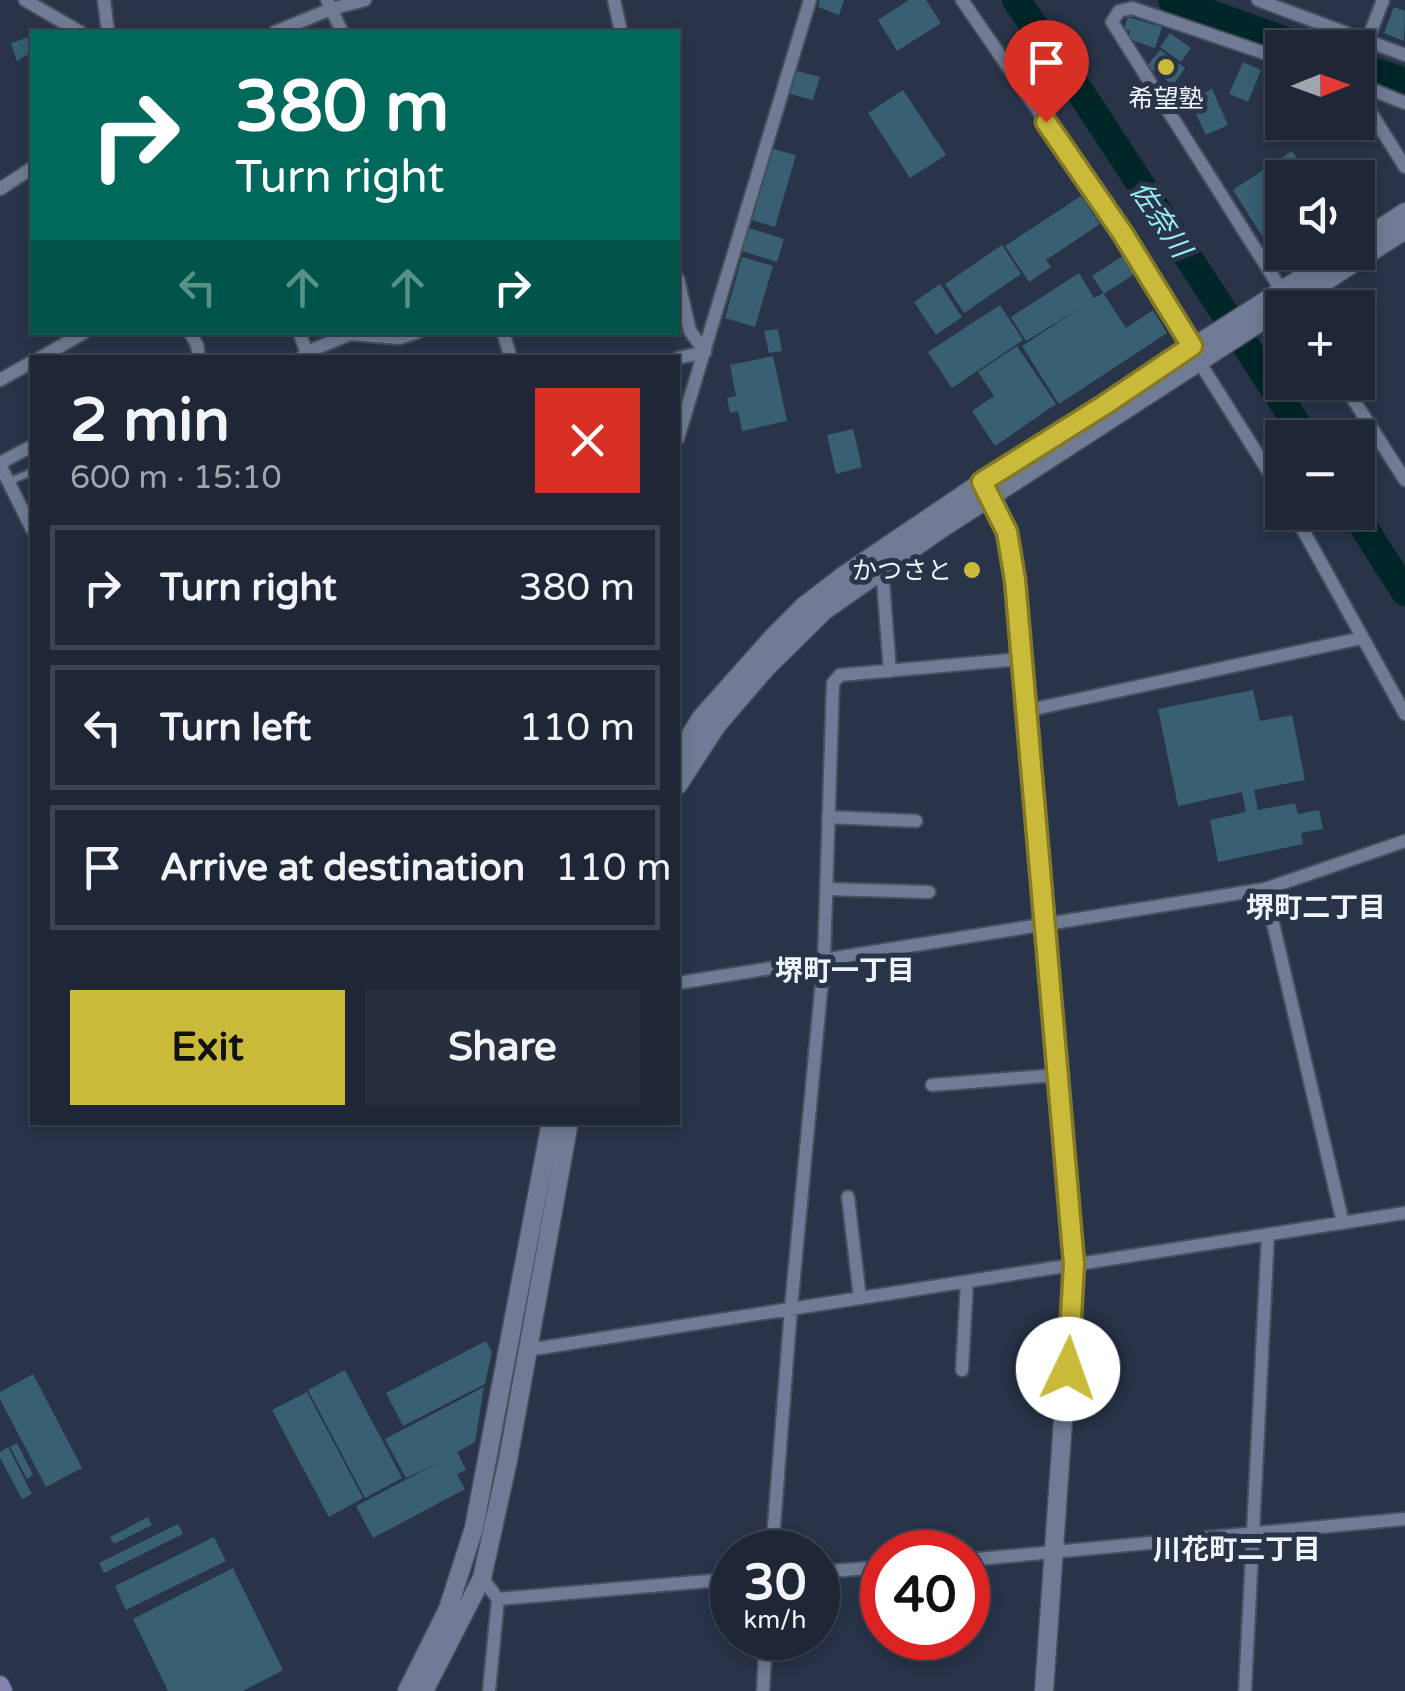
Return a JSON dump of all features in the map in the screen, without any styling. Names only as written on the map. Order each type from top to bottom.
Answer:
[{"type":"street","points":[[25,0],[77,30]]},
{"type":"street","points":[[104,0],[108,30]]},
{"type":"street","points":[[279,30],[329,4],[365,0]]},
{"type":"street","points":[[614,0],[621,30]]},
{"type":"street","points":[[680,432],[810,0]]},
{"type":"street","points":[[962,0],[1201,352],[1265,463]]},
{"type":"street","points":[[1258,0],[1318,30]]},
{"type":"street","points":[[1371,30],[1383,0]]},
{"type":"street","points":[[329,4],[341,30]]},
{"type":"street","points":[[1265,53],[1132,8],[1119,11],[1112,22],[1274,290]]},
{"type":"street","points":[[1375,53],[1405,56]]},
{"type":"street","points":[[1375,94],[1405,104]]},
{"type":"street","points":[[1375,117],[1405,167]]},
{"type":"street","points":[[0,189],[30,169]]},
{"type":"street","points":[[1375,231],[1405,212]]},
{"type":"street","points":[[1305,290],[1405,230]]},
{"type":"street","points":[[1298,290],[1321,270]]},
{"type":"street","points":[[680,288],[690,331],[705,352]]},
{"type":"street","points":[[680,782],[717,725],[767,667],[824,611],[1103,406],[1265,314]]},
{"type":"street","points":[[45,355],[80,335]]},
{"type":"street","points":[[307,355],[348,335]]},
{"type":"street","points":[[362,335],[408,335]]},
{"type":"street","points":[[680,358],[705,352]]},
{"type":"street","points":[[0,380],[30,363]]},
{"type":"street","points":[[1354,400],[1405,480]]},
{"type":"street","points":[[30,447],[0,464],[30,525]]},
{"type":"street","points":[[987,489],[1007,532],[1015,580],[1074,1264],[1044,1691]]},
{"type":"street","points":[[680,752],[701,718],[804,606],[843,576],[987,489]]},
{"type":"street","points":[[1303,530],[1405,714]]},
{"type":"street","points":[[882,569],[890,670]]},
{"type":"street","points":[[1025,711],[1362,638]]},
{"type":"street","points":[[774,1530],[824,959],[832,683],[840,675],[1020,659]]},
{"type":"street","points":[[828,817],[916,820]]},
{"type":"street","points":[[680,983],[1264,889],[1405,840]]},
{"type":"street","points":[[827,889],[929,892]]},
{"type":"street","points":[[1264,889],[1343,1222]]},
{"type":"street","points":[[932,1085],[1057,1075]]},
{"type":"street","points":[[408,1691],[448,1609],[474,1528],[550,1125]]},
{"type":"street","points":[[424,1691],[482,1578],[508,1460],[568,1125]]},
{"type":"street","points":[[848,1197],[860,1298]]},
{"type":"street","points":[[528,1350],[1405,1213]]},
{"type":"street","points":[[1245,1691],[1268,1234]]},
{"type":"street","points":[[962,1370],[967,1282]]},
{"type":"street","points":[[990,1558],[1405,1519]]},
{"type":"street","points":[[482,1578],[498,1599],[489,1691]]},
{"type":"street","points":[[498,1599],[710,1581]]},
{"type":"street","points":[[763,1691],[765,1660]]},
{"type":"lane","points":[[8,482],[30,473]]},
{"type":"building","points":[[820,0],[844,0],[839,15],[818,7]]},
{"type":"building","points":[[909,0],[926,0],[941,23],[897,51],[878,20]]},
{"type":"building","points":[[1394,7],[1405,11],[1404,41],[1384,33]]},
{"type":"building","points":[[1128,17],[1162,27],[1155,48],[1128,39],[1130,31],[1124,29]]},
{"type":"building","points":[[1170,33],[1191,48],[1181,62],[1160,47]]},
{"type":"building","points":[[30,37],[30,53],[17,61],[11,43]]},
{"type":"building","name":"希望塾","points":[[1160,50],[1185,68],[1173,85],[1147,66]]},
{"type":"building","points":[[1243,62],[1261,70],[1248,102],[1229,94]]},
{"type":"building","points":[[797,71],[820,77],[813,100],[790,94]]},
{"type":"building","points":[[1212,89],[1228,125],[1206,135],[1189,100]]},
{"type":"building","points":[[903,90],[946,155],[910,178],[868,113]]},
{"type":"building","points":[[773,149],[796,155],[775,227],[752,220]]},
{"type":"building","points":[[1292,151],[1298,160],[1278,160]]},
{"type":"building","points":[[1265,169],[1265,241],[1233,190]]},
{"type":"building","points":[[1081,196],[1100,224],[1046,260],[1051,267],[1029,282],[1005,246]]},
{"type":"building","points":[[749,228],[784,239],[777,262],[742,251]]},
{"type":"building","points":[[1002,245],[1021,274],[964,313],[945,284]]},
{"type":"building","points":[[1124,255],[1136,273],[1104,294],[1092,276]]},
{"type":"building","points":[[742,257],[773,266],[755,327],[725,318]]},
{"type":"building","points":[[1079,273],[1094,298],[1103,293],[1126,328],[1153,310],[1167,333],[1059,404],[1022,346],[1079,309],[1026,341],[1011,317]]},
{"type":"building","points":[[940,284],[962,317],[936,335],[914,302]]},
{"type":"building","points":[[1000,305],[1023,340],[952,388],[928,352]]},
{"type":"building","points":[[778,329],[782,351],[769,353],[764,331]]},
{"type":"building","points":[[1017,346],[1056,404],[995,446],[972,411],[994,396],[978,372]]},
{"type":"building","points":[[773,356],[787,421],[742,431],[738,411],[730,413],[727,398],[736,396],[730,365]]},
{"type":"building","points":[[853,429],[862,467],[836,474],[827,435]]},
{"type":"building","points":[[1253,690],[1260,721],[1292,715],[1305,780],[1254,790],[1258,810],[1295,803],[1298,814],[1319,810],[1323,829],[1301,833],[1303,844],[1218,862],[1210,820],[1246,812],[1242,792],[1178,806],[1158,709]]},
{"type":"building","points":[[486,1341],[492,1352],[485,1384],[403,1426],[386,1393]]},
{"type":"building","points":[[345,1370],[402,1478],[365,1498],[308,1390]]},
{"type":"building","points":[[33,1374],[82,1468],[46,1487],[0,1399],[0,1392]]},
{"type":"building","points":[[484,1387],[475,1442],[457,1452],[466,1470],[457,1474],[465,1489],[373,1538],[356,1506],[439,1462],[406,1478],[385,1439]]},
{"type":"building","points":[[307,1392],[363,1498],[329,1517],[272,1410]]},
{"type":"building","points":[[17,1443],[33,1475],[27,1479],[10,1447]]},
{"type":"building","points":[[8,1447],[32,1494],[22,1499],[0,1458],[0,1452]]},
{"type":"building","points":[[148,1517],[152,1525],[114,1544],[110,1537]]},
{"type":"building","points":[[178,1524],[183,1534],[104,1573],[99,1563]]},
{"type":"building","points":[[214,1537],[226,1561],[126,1610],[115,1586]]},
{"type":"building","points":[[233,1568],[283,1670],[243,1691],[168,1691],[133,1619]]},
{"type":"waterway","name":"佐奈川","points":[[1016,0],[1294,420]]},
{"type":"waterway","points":[[1172,0],[1265,33]]},
{"type":"waterway","points":[[1375,72],[1405,82]]},
{"type":"waterway","name":"佐奈川","points":[[1365,530],[1405,592]]},
{"type":"place","name":"希望塾","points":[[1166,67]]},
{"type":"place","name":"かつさと","points":[[972,570]]},
{"type":"district","name":"堺町二丁目","points":[[1316,907]]},
{"type":"district","name":"堺町一丁目","points":[[845,970]]},
{"type":"district","name":"川花町二丁目","points":[[1237,1549]]},
{"type":"route","points":[[1046,122],[1123,234],[1192,346],[982,482],[1007,532],[1015,580],[1074,1264],[1068,1369]]}]
